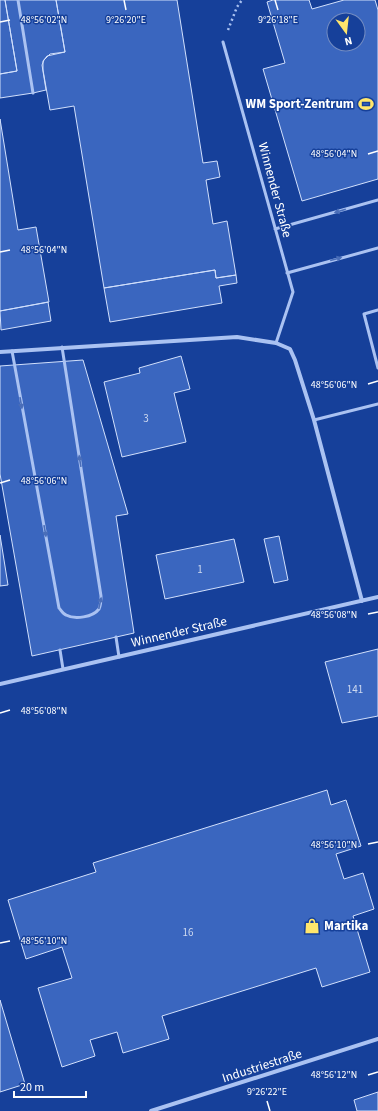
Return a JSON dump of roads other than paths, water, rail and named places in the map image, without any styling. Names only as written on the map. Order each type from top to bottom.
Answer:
[{"type":"street","points":[[0,352],[237,337],[276,343],[290,349],[295,360],[314,420],[362,601]]},
{"type":"street","name":"Winnender Straße","points":[[0,684],[378,597]]},
{"type":"street","name":"Industriestraße","points":[[151,1111],[378,1039]]},
{"type":"lane","points":[[18,0],[33,93]]},
{"type":"lane","name":"Winnender Straße","points":[[223,42],[293,292],[276,343]]},
{"type":"lane","points":[[275,229],[378,200]]},
{"type":"lane","points":[[287,273],[378,248]]},
{"type":"lane","points":[[378,310],[364,314],[378,368]]},
{"type":"lane","points":[[12,351],[59,608],[65,615],[83,617],[92,615],[98,610],[101,604],[101,596],[62,347]]},
{"type":"lane","points":[[314,420],[378,404]]},
{"type":"lane","points":[[116,637],[119,657]]},
{"type":"lane","points":[[60,650],[63,669]]},
{"type":"place","name":"WM Sport-Zentrum","points":[[366,104]]},
{"type":"place","name":"Martika","points":[[312,926]]}]
